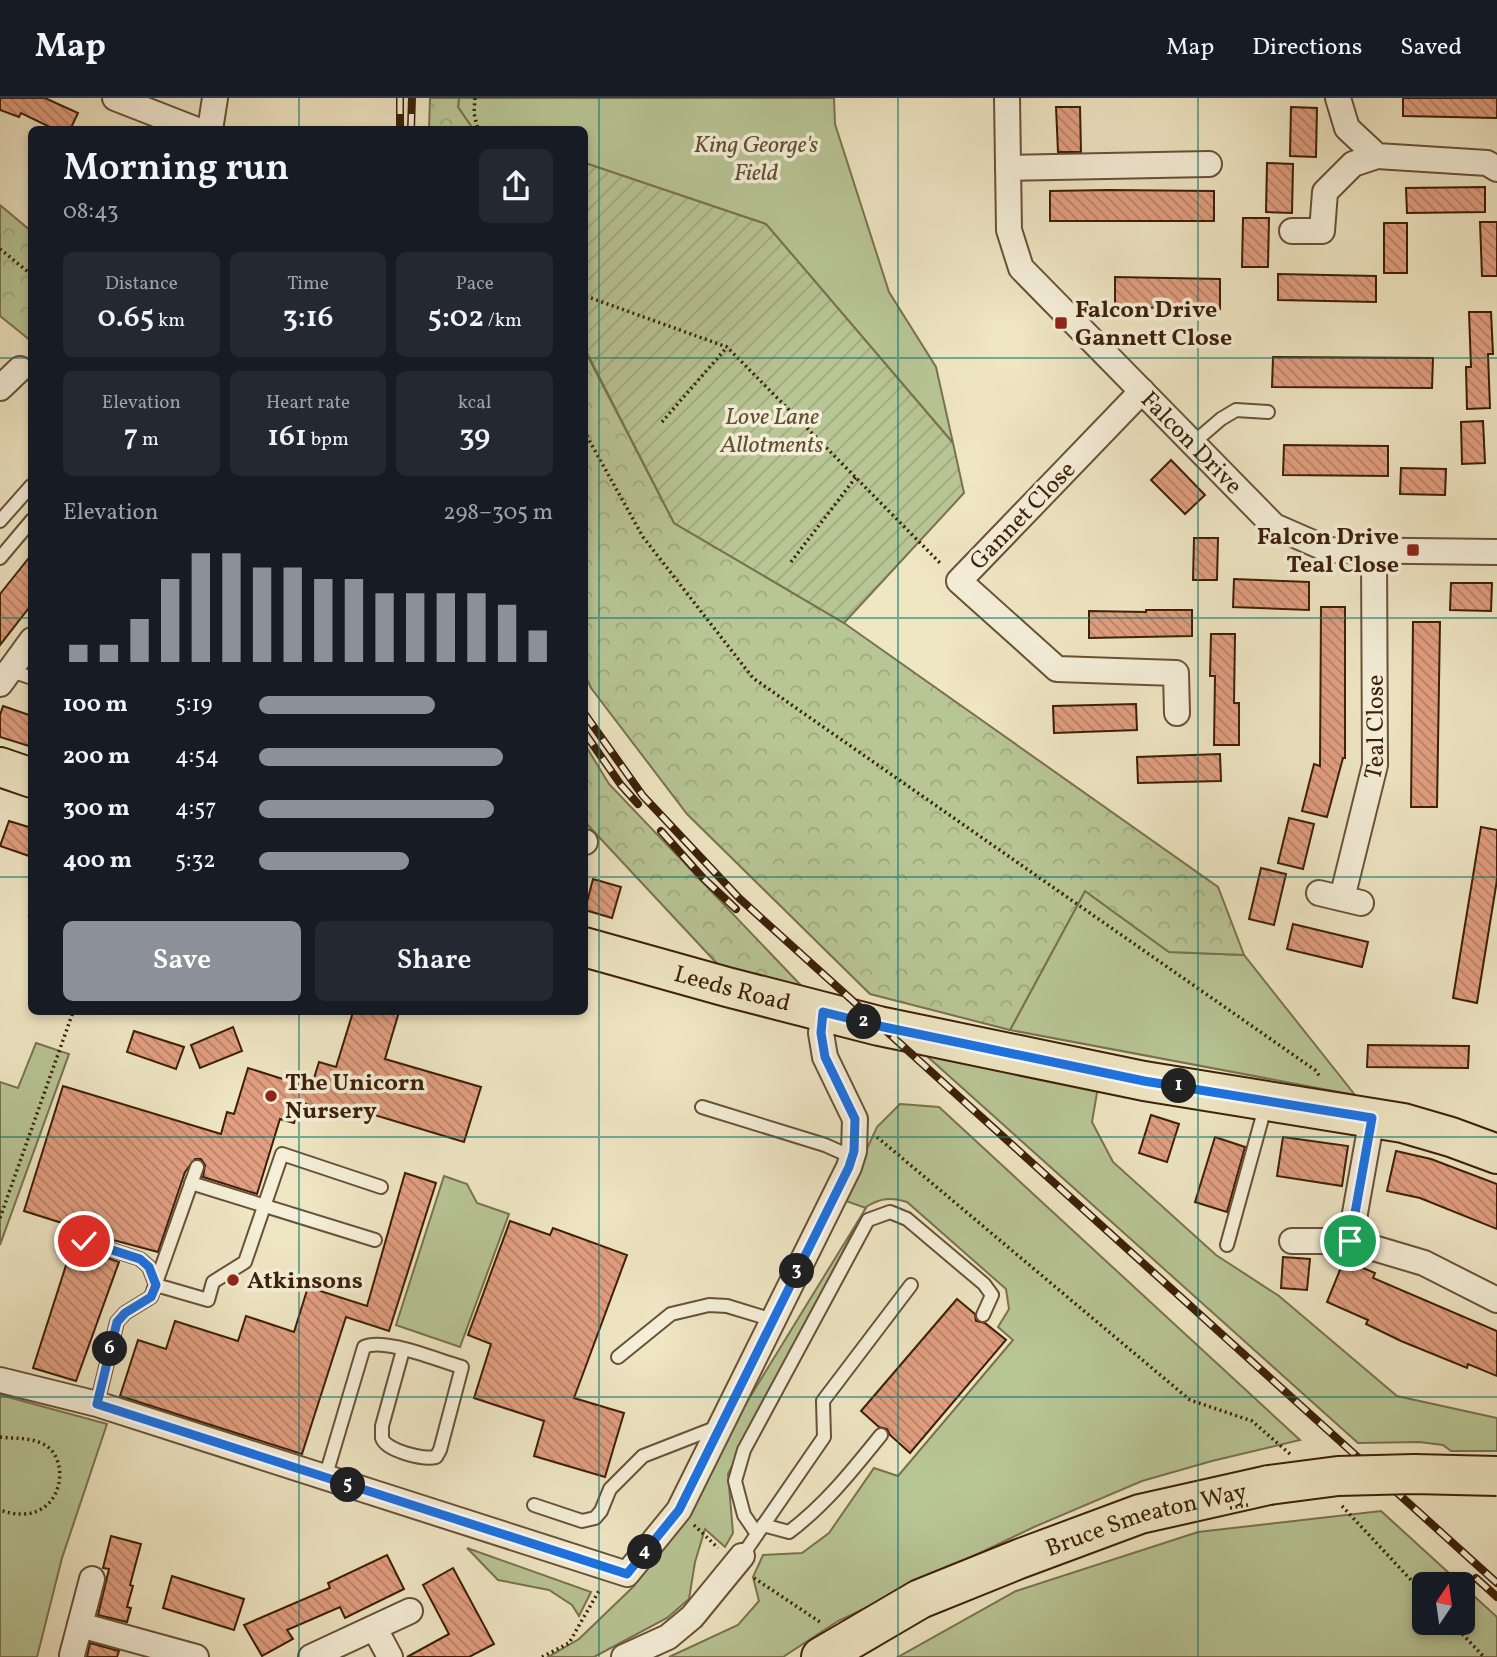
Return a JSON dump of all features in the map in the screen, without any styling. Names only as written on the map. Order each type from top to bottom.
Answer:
[{"type":"main road","points":[[0,766],[28,776]]},
{"type":"main road","name":"Leeds Road","points":[[588,948],[879,1026],[1144,1081],[1403,1123],[1497,1154]]},
{"type":"main road","name":"Bruce Smeaton Way","points":[[821,1657],[920,1599],[1140,1514],[1269,1485],[1338,1476],[1497,1476]]},
{"type":"street","points":[[115,98],[187,126]]},
{"type":"street","points":[[211,126],[215,98]]},
{"type":"street","name":"Falcon Drive","points":[[1007,98],[1009,230],[1021,268],[1274,526],[1329,550],[1497,552]]},
{"type":"street","points":[[1338,98],[1347,128],[1377,156]]},
{"type":"street","points":[[1292,231],[1322,231],[1325,191],[1353,164],[1377,156],[1487,163],[1497,169]]},
{"type":"street","points":[[1008,168],[1209,164]]},
{"type":"street","points":[[0,388],[20,369]]},
{"type":"street","name":"Gannet Close","points":[[1142,391],[959,581],[1058,669],[1176,673],[1177,713]]},
{"type":"street","name":"Teal Close","points":[[1341,898],[1375,765],[1374,551]]},
{"type":"street","points":[[3,673],[28,645]]},
{"type":"street","points":[[0,1380],[97,1404],[619,1572],[679,1510],[852,1157],[855,1119],[825,1057],[821,1033],[823,1012]]},
{"type":"street","points":[[1350,1241],[1372,1118]]},
{"type":"street","points":[[1292,1241],[1350,1241],[1424,1263],[1497,1300]]},
{"type":"street","points":[[624,1657],[668,1637],[692,1617],[742,1556]]},
{"type":"street","points":[[72,1655],[92,1578]]},
{"type":"street","points":[[311,1657],[410,1611]]},
{"type":"street","points":[[80,1625],[196,1657]]},
{"type":"street","points":[[375,1629],[390,1657]]},
{"type":"lane","points":[[1193,443],[1221,419],[1236,411],[1268,412]]},
{"type":"lane","points":[[0,521],[28,488]]},
{"type":"lane","points":[[0,558],[28,525]]},
{"type":"lane","points":[[3,673],[28,677]]},
{"type":"lane","points":[[1227,1245],[1267,1100]]},
{"type":"lane","points":[[702,1107],[825,1145],[852,1157]]},
{"type":"lane","points":[[156,1285],[208,1300],[213,1282],[245,1262],[282,1154],[381,1187]]},
{"type":"lane","points":[[97,1404],[117,1322],[125,1313],[151,1297],[197,1167]]},
{"type":"lane","points":[[191,1183],[375,1240]]},
{"type":"lane","points":[[881,1435],[812,1515],[789,1532],[760,1530],[744,1515],[734,1481],[744,1450],[868,1220],[890,1212],[907,1219],[984,1284],[992,1295],[983,1315]]},
{"type":"lane","points":[[84,1241],[140,1259],[149,1267],[156,1285]]},
{"type":"lane","points":[[742,1556],[824,1437],[823,1401],[911,1285]]},
{"type":"lane","points":[[618,1357],[671,1314],[709,1306],[727,1306],[773,1320]]},
{"type":"lane","points":[[325,1478],[363,1347],[371,1343],[380,1343],[462,1367],[436,1457],[413,1456],[387,1445],[382,1437],[382,1426],[403,1350]]},
{"type":"lane","points":[[534,1505],[582,1521],[595,1518],[601,1511],[610,1489],[643,1456],[721,1426]]},
{"type":"path","points":[[475,98],[477,126]]},
{"type":"path","points":[[0,248],[28,272]]},
{"type":"path","points":[[591,298],[727,347],[959,581]]},
{"type":"path","points":[[662,422],[727,347]]},
{"type":"path","points":[[588,438],[643,537],[753,678],[1315,1070],[1324,1083],[1321,1109]]},
{"type":"path","points":[[790,562],[856,477]]},
{"type":"path","points":[[0,1218],[72,1015]]},
{"type":"path","points":[[855,1119],[1190,1400],[1252,1421],[1287,1450]]},
{"type":"path","points":[[0,1437],[28,1439],[47,1445],[55,1456],[59,1481],[51,1503],[43,1509],[22,1515],[0,1510]]},
{"type":"path","points":[[1343,1507],[1412,1581]]},
{"type":"path","points":[[542,1657],[569,1643],[619,1572]]},
{"type":"path","points":[[1463,1635],[1484,1657]]},
{"type":"green space","points":[[430,98],[459,98],[458,107],[471,126],[429,126]]},
{"type":"green space","name":"King George's Field","points":[[459,98],[834,98],[835,124],[889,292],[936,367],[953,443],[766,224],[588,164],[588,126],[471,126],[458,107]]},
{"type":"green space","name":"Love Lane Allotments","points":[[588,164],[766,224],[953,443],[964,493],[844,623],[674,523],[588,355]]},
{"type":"green space","points":[[0,205],[28,228],[28,339],[0,316]]},
{"type":"green space","points":[[588,357],[674,523],[844,623],[1218,887],[1244,955],[1169,952],[1085,891],[1010,1030],[870,994],[687,814],[588,682]]},
{"type":"green space","points":[[588,750],[609,784],[813,998],[724,971],[588,825]]},
{"type":"green space","points":[[1085,891],[1169,952],[1244,955],[1355,1095],[1010,1030]]},
{"type":"green space","points":[[910,1041],[1098,1087],[1092,1122],[1113,1162],[1216,1255],[1279,1296],[1397,1396],[1497,1418],[1497,1451],[1451,1451],[1443,1445],[1419,1442],[1358,1443]]},
{"type":"green space","points":[[36,1043],[69,1054],[0,1245],[0,1082],[18,1088]]},
{"type":"green space","points":[[900,1104],[939,1107],[1300,1440],[1142,1481],[1034,1527],[838,1621],[783,1657],[669,1657],[738,1625],[759,1601],[753,1577],[763,1555],[802,1553],[829,1533],[874,1468],[898,1476],[1013,1340],[998,1327],[1009,1309],[1006,1289],[907,1202],[886,1199],[866,1208],[843,1200],[877,1127]]},
{"type":"green space","points":[[444,1176],[467,1184],[477,1203],[509,1214],[460,1347],[396,1325]]},
{"type":"green space","points":[[863,1213],[728,1474],[733,1533],[725,1547],[705,1529],[695,1562],[689,1599],[667,1618],[594,1657],[548,1657],[579,1639],[634,1586]]},
{"type":"green space","points":[[0,1395],[107,1424],[62,1558],[37,1657],[0,1657]]},
{"type":"green space","points":[[1381,1511],[1448,1572],[1412,1572],[1412,1635],[1475,1635],[1475,1597],[1497,1617],[1497,1657],[898,1657],[1016,1591],[1198,1532]]},
{"type":"green space","points":[[467,1548],[591,1592],[579,1616],[572,1605],[549,1590],[498,1580]]},
{"type":"building","points":[[0,98],[45,98],[78,113],[72,126],[48,126],[21,113],[19,117],[0,110]]},
{"type":"building","points":[[1403,98],[1497,98],[1497,118],[1403,116]]},
{"type":"building","points":[[1056,107],[1080,107],[1081,152],[1058,152]]},
{"type":"building","points":[[1291,107],[1317,108],[1316,157],[1290,156]]},
{"type":"building","points":[[1267,163],[1293,164],[1292,213],[1266,212]]},
{"type":"building","points":[[1485,187],[1485,212],[1407,213],[1406,188]]},
{"type":"building","points":[[1050,191],[1214,191],[1214,221],[1050,221]]},
{"type":"building","points":[[1243,218],[1269,218],[1268,267],[1242,267]]},
{"type":"building","points":[[1480,222],[1497,222],[1497,276],[1482,276]]},
{"type":"building","points":[[1384,223],[1407,223],[1407,273],[1384,273]]},
{"type":"building","points":[[1278,274],[1376,276],[1376,302],[1278,300]]},
{"type":"building","points":[[1115,277],[1220,279],[1220,309],[1115,307]]},
{"type":"building","points":[[1469,312],[1491,312],[1493,354],[1488,354],[1490,408],[1467,409],[1466,367],[1471,367]]},
{"type":"building","points":[[1273,357],[1433,358],[1432,388],[1272,387]]},
{"type":"building","points":[[1483,421],[1485,463],[1462,464],[1461,422]]},
{"type":"building","points":[[1284,445],[1388,446],[1388,476],[1283,475]]},
{"type":"building","points":[[1171,460],[1205,495],[1185,514],[1151,480]]},
{"type":"building","points":[[1401,468],[1446,469],[1445,495],[1400,494]]},
{"type":"building","points":[[1194,538],[1218,538],[1217,580],[1193,580]]},
{"type":"building","points":[[28,559],[28,609],[0,645],[0,594]]},
{"type":"building","points":[[1234,579],[1309,582],[1309,610],[1233,607]]},
{"type":"building","points":[[1451,583],[1492,583],[1491,611],[1450,610]]},
{"type":"building","points":[[1321,607],[1345,607],[1345,758],[1327,817],[1302,811],[1314,764],[1320,766]]},
{"type":"building","points":[[1192,610],[1192,636],[1089,638],[1089,611]]},
{"type":"building","points":[[1413,622],[1440,622],[1437,807],[1411,807]]},
{"type":"building","points":[[1211,634],[1235,634],[1234,703],[1239,703],[1239,745],[1214,745],[1215,676],[1210,676]]},
{"type":"building","points":[[1136,704],[1137,730],[1054,733],[1053,706]]},
{"type":"building","points":[[3,706],[28,715],[28,746],[0,737],[0,715]]},
{"type":"building","points":[[1220,754],[1221,781],[1138,783],[1137,757]]},
{"type":"building","points":[[1289,818],[1314,824],[1303,869],[1278,863]]},
{"type":"building","points":[[9,821],[28,827],[28,856],[0,846]]},
{"type":"building","points":[[1481,827],[1497,830],[1497,880],[1477,1003],[1453,998]]},
{"type":"building","points":[[1261,868],[1286,874],[1274,925],[1249,919]]},
{"type":"building","points":[[593,879],[621,887],[612,918],[588,911]]},
{"type":"building","points":[[1293,924],[1368,942],[1362,967],[1287,949]]},
{"type":"building","points":[[352,1015],[398,1015],[385,1059],[481,1087],[464,1142],[368,1113],[366,1122],[300,1102],[294,1123],[280,1119],[257,1194],[203,1177],[205,1165],[201,1159],[195,1159],[185,1172],[158,1252],[87,1233],[78,1235],[76,1243],[81,1249],[119,1262],[76,1381],[33,1368],[78,1228],[24,1211],[63,1086],[221,1134],[227,1112],[234,1114],[248,1068],[311,1088],[319,1062],[336,1067]]},
{"type":"building","points":[[233,1027],[242,1051],[200,1068],[191,1045]]},
{"type":"building","points":[[134,1031],[184,1047],[176,1069],[127,1052]]},
{"type":"building","points":[[1368,1045],[1469,1046],[1468,1068],[1367,1067]]},
{"type":"building","points":[[1151,1115],[1179,1124],[1167,1162],[1139,1153]]},
{"type":"building","points":[[1215,1137],[1245,1147],[1227,1212],[1195,1202]]},
{"type":"building","points":[[1283,1137],[1348,1146],[1342,1186],[1277,1176]]},
{"type":"building","points":[[1396,1151],[1431,1159],[1497,1184],[1497,1229],[1420,1198],[1387,1191]]},
{"type":"building","points":[[405,1173],[436,1183],[389,1331],[346,1317],[302,1454],[120,1396],[138,1340],[166,1349],[175,1321],[238,1341],[246,1316],[294,1332],[308,1287],[367,1306]]},
{"type":"building","points":[[510,1221],[550,1235],[553,1228],[627,1255],[574,1398],[624,1413],[605,1477],[534,1456],[544,1421],[474,1398],[491,1344],[468,1335]]},
{"type":"building","points":[[1283,1257],[1310,1259],[1307,1290],[1281,1288]]},
{"type":"building","points":[[1344,1260],[1375,1273],[1373,1278],[1497,1331],[1497,1376],[1468,1364],[1467,1368],[1401,1341],[1366,1324],[1368,1320],[1327,1302]]},
{"type":"building","points":[[957,1299],[975,1314],[976,1321],[985,1323],[1006,1340],[910,1453],[887,1429],[879,1427],[861,1411]]},
{"type":"building","points":[[111,1536],[141,1544],[130,1585],[133,1586],[127,1607],[131,1608],[127,1622],[98,1615],[109,1569],[103,1568]]},
{"type":"building","points":[[387,1555],[404,1589],[345,1618],[340,1607],[287,1630],[293,1639],[262,1656],[244,1625],[330,1588],[328,1583]]},
{"type":"building","points":[[453,1568],[494,1644],[469,1657],[407,1657],[449,1634],[423,1585]]},
{"type":"building","points":[[172,1576],[244,1599],[234,1630],[163,1608]]},
{"type":"building","points":[[90,1643],[119,1651],[117,1657],[87,1657]]},
{"type":"railway","points":[[400,98],[400,126]]},
{"type":"railway","points":[[411,126],[412,98]]},
{"type":"railway","points":[[588,719],[643,796],[739,898],[1497,1583]]},
{"type":"railway","points":[[588,738],[621,785],[638,804]]},
{"type":"railway","points":[[661,831],[703,878],[736,909]]},
{"type":"railway","points":[[1476,1578],[1497,1597]]},
{"type":"place","name":"Falcon Drive Gannett Close","points":[[1061,323]]},
{"type":"place","name":"Falcon Drive Teal Close","points":[[1413,550]]},
{"type":"place","name":"The Unicorn Nursery","points":[[271,1096]]},
{"type":"place","name":"Atkinsons","points":[[233,1280]]},
{"type":"route","points":[[84,1241],[140,1259],[149,1267],[156,1285],[151,1297],[125,1313],[117,1322],[97,1404],[627,1574],[679,1510],[849,1167],[854,1151],[855,1119],[825,1057],[821,1033],[823,1012],[1144,1081],[1372,1118],[1350,1241]]}]
